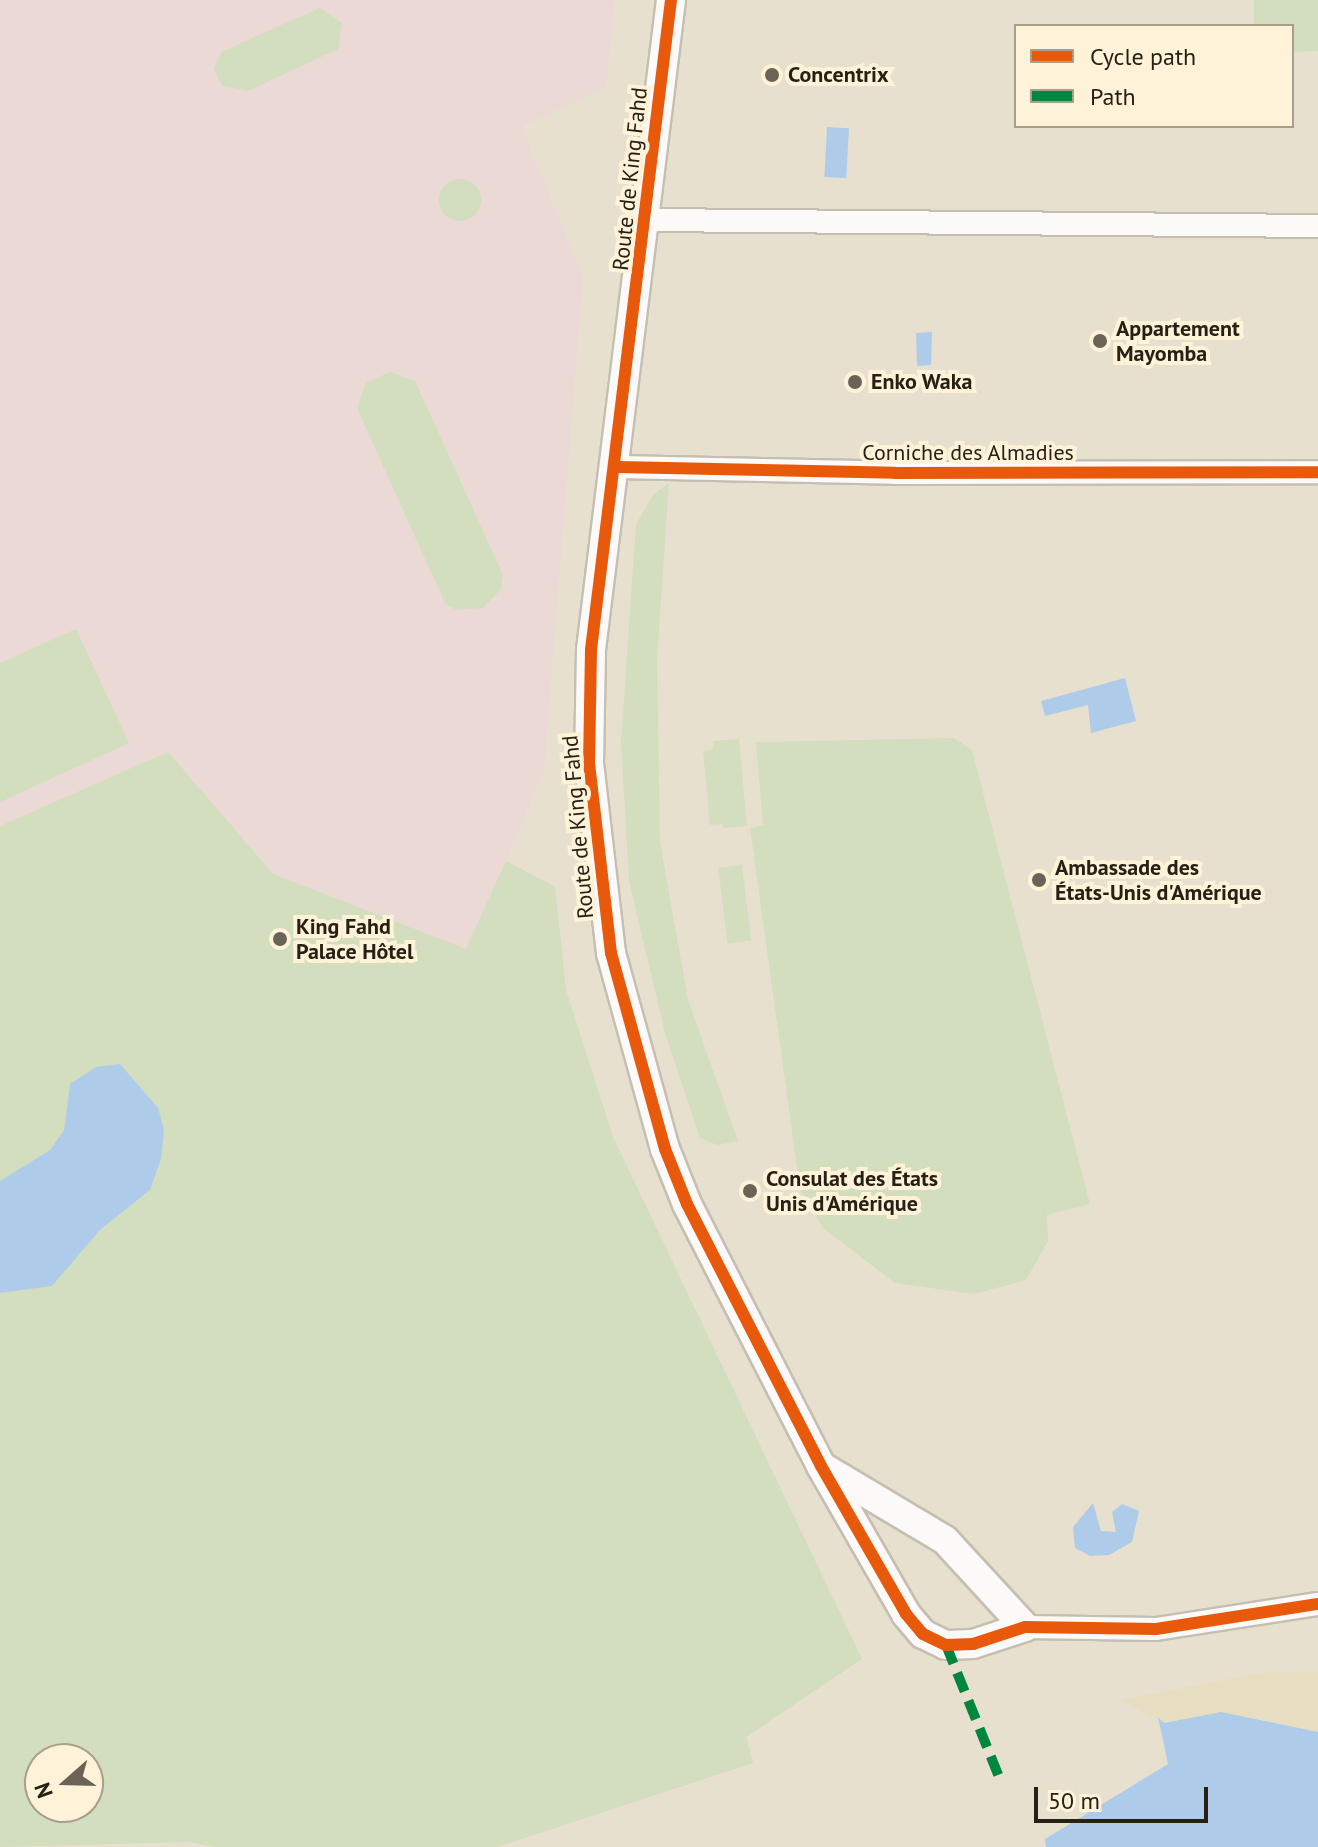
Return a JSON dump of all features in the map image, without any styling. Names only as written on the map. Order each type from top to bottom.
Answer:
[{"type":"street","name":"Route de King Fahd","points":[[671,0],[618,467],[591,650],[589,763],[611,953],[660,1134],[687,1204],[821,1466],[906,1614],[923,1634],[946,1645],[973,1644],[1025,1627]]},
{"type":"street","points":[[647,220],[1318,226]]},
{"type":"street","name":"Corniche des Almadies","points":[[618,467],[895,473],[1318,472]]},
{"type":"street","points":[[821,1466],[945,1540],[1025,1627],[1156,1629],[1318,1604]]},
{"type":"shaded area","name":"King Fahd Palace Hôtel","points":[[0,0],[615,0],[606,87],[522,127],[583,277],[544,771],[506,861],[555,887],[566,990],[613,1137],[862,1659],[746,1737],[753,1763],[497,1847],[218,1847],[188,1842],[0,1847]]},
{"type":"green space","points":[[1254,0],[1318,0],[1318,51],[1294,52],[1294,24],[1254,24]]},
{"type":"green space","points":[[320,8],[342,23],[338,49],[248,91],[222,86],[214,69],[221,52]]},
{"type":"green space","points":[[460,179],[475,185],[481,200],[475,215],[460,221],[445,215],[439,200],[445,185]]},
{"type":"green space","points":[[390,372],[415,381],[503,575],[501,589],[483,608],[456,610],[445,603],[357,408],[366,383]]},
{"type":"green space","points":[[669,483],[657,658],[660,842],[688,1000],[738,1141],[717,1145],[700,1138],[665,1033],[629,881],[621,741],[636,524],[654,494]]},
{"type":"green space","points":[[76,629],[129,743],[0,802],[0,663]]},
{"type":"green space","points":[[954,738],[972,750],[1090,1204],[1047,1215],[1048,1241],[1026,1280],[974,1294],[895,1283],[823,1228],[800,1189],[750,828],[763,825],[756,742]]},
{"type":"green space","points":[[739,739],[747,826],[723,828],[722,824],[710,825],[703,751],[713,750],[713,741]]},
{"type":"green space","points":[[168,752],[273,874],[466,949],[506,861],[555,887],[566,990],[613,1137],[862,1659],[746,1737],[753,1763],[497,1847],[218,1847],[188,1842],[0,1847],[0,1293],[52,1285],[100,1230],[150,1190],[70,1084],[64,1130],[50,1150],[0,1181],[0,826]]},
{"type":"green space","points":[[742,865],[751,940],[727,943],[718,868]]},
{"type":"sand","points":[[1318,1672],[1318,1732],[1221,1712],[1164,1723],[1121,1700],[1260,1673]]},
{"type":"water","points":[[827,127],[849,128],[846,178],[824,177]]},
{"type":"water","points":[[932,332],[931,365],[917,366],[916,333]]},
{"type":"water","points":[[1125,678],[1136,721],[1091,733],[1088,705],[1045,716],[1041,701]]},
{"type":"water","points":[[120,1064],[158,1108],[164,1130],[161,1159],[150,1190],[100,1230],[52,1286],[0,1293],[0,1181],[50,1150],[64,1130],[70,1084],[96,1067]]},
{"type":"water","points":[[1093,1503],[1101,1531],[1116,1532],[1112,1512],[1122,1504],[1139,1511],[1132,1542],[1109,1555],[1090,1556],[1075,1548],[1073,1527]]},
{"type":"water","points":[[1221,1712],[1318,1732],[1318,1847],[1046,1847],[1045,1839],[1168,1764],[1158,1717],[1164,1723]]},
{"type":"marked path","points":[[946,1645],[999,1777]]},
{"type":"cycle path","points":[[671,0],[591,650],[589,763],[611,953],[665,1149],[687,1204],[821,1466],[906,1614],[923,1634],[946,1645],[973,1644],[1025,1627],[1156,1629],[1318,1604]]},
{"type":"cycle path","points":[[618,467],[895,473],[1318,472]]},
{"type":"place","name":"Concentrix","points":[[772,75]]},
{"type":"place","name":"Appartement Mayomba","points":[[1100,341]]},
{"type":"place","name":"Enko Waka","points":[[855,382]]},
{"type":"place","name":"Ambassade des États-Unis d'Amérique","points":[[1039,880]]},
{"type":"place","name":"King Fahd Palace Hôtel","points":[[280,939]]},
{"type":"place","name":"Consulat des États Unis d'Amérique","points":[[750,1191]]}]
